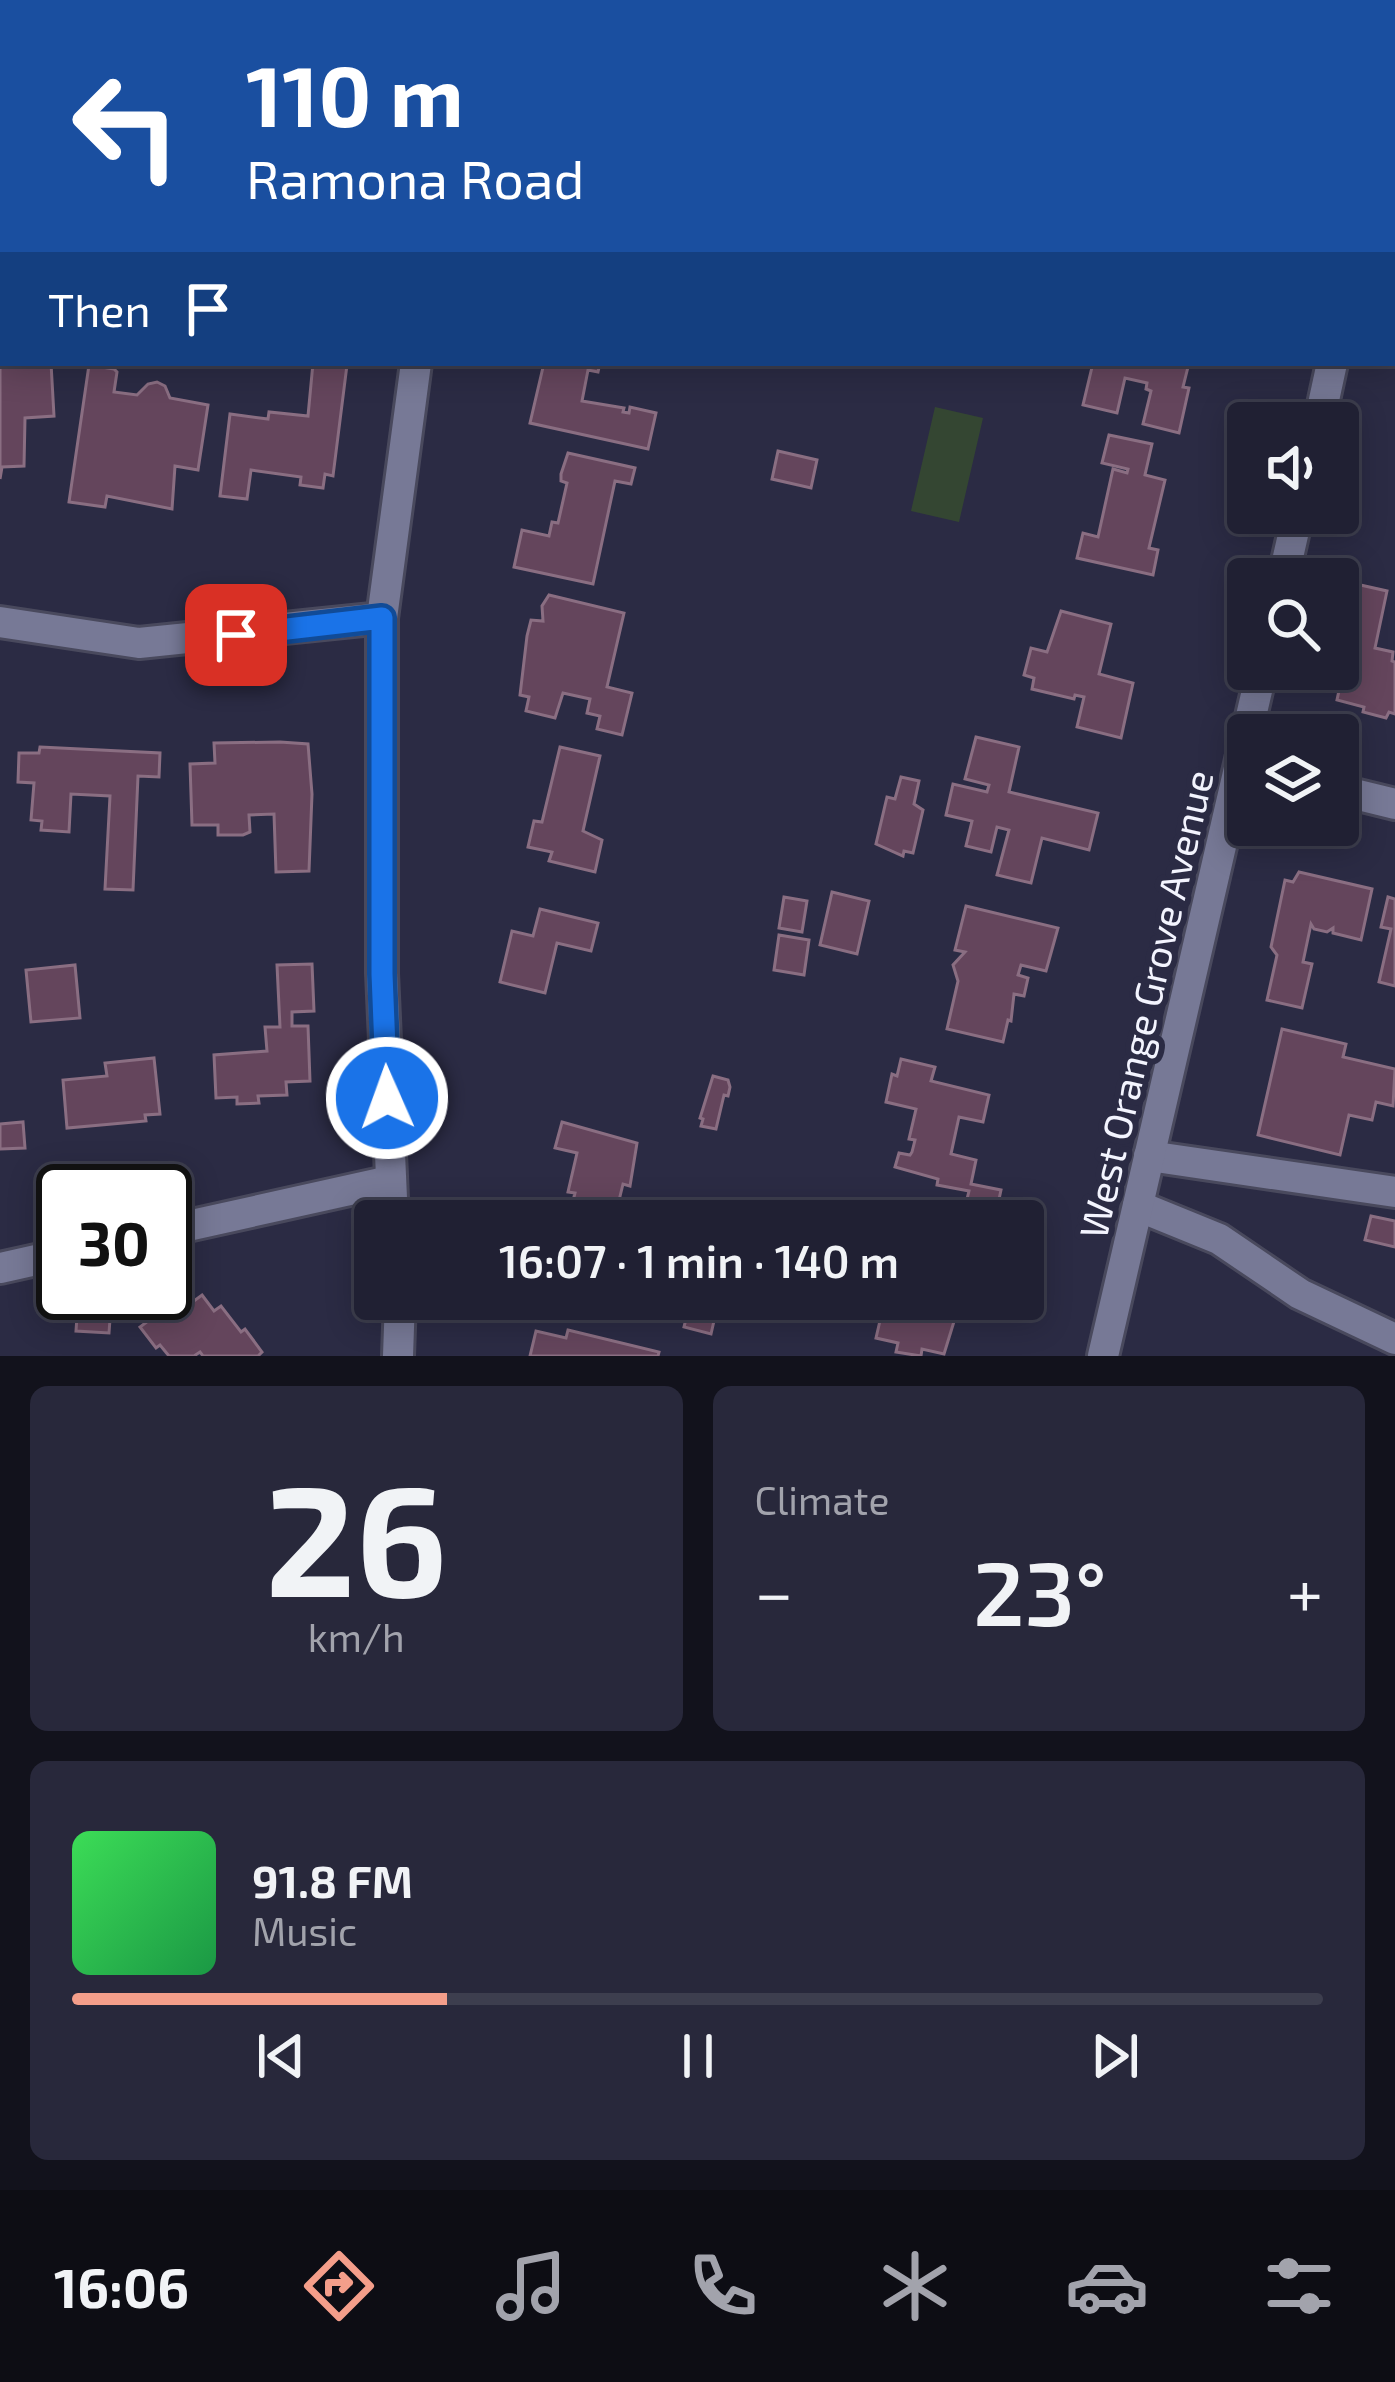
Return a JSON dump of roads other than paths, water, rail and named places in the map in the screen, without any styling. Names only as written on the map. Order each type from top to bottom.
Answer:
[{"type":"street","points":[[392,1200],[382,974],[382,618],[416,366]]},
{"type":"street","points":[[1324,402],[1332,366]]},
{"type":"street","points":[[0,622],[139,643],[382,618]]},
{"type":"street","points":[[1359,795],[1395,804]]},
{"type":"street","name":"West Orange Grove Avenue","points":[[1103,1356],[1227,837]]},
{"type":"street","points":[[1149,1156],[1395,1192]]},
{"type":"street","points":[[192,1225],[390,1181]]},
{"type":"street","points":[[1138,1206],[1219,1239],[1300,1294],[1395,1340]]},
{"type":"street","points":[[0,1268],[36,1260]]},
{"type":"street","points":[[398,1356],[399,1320]]}]
